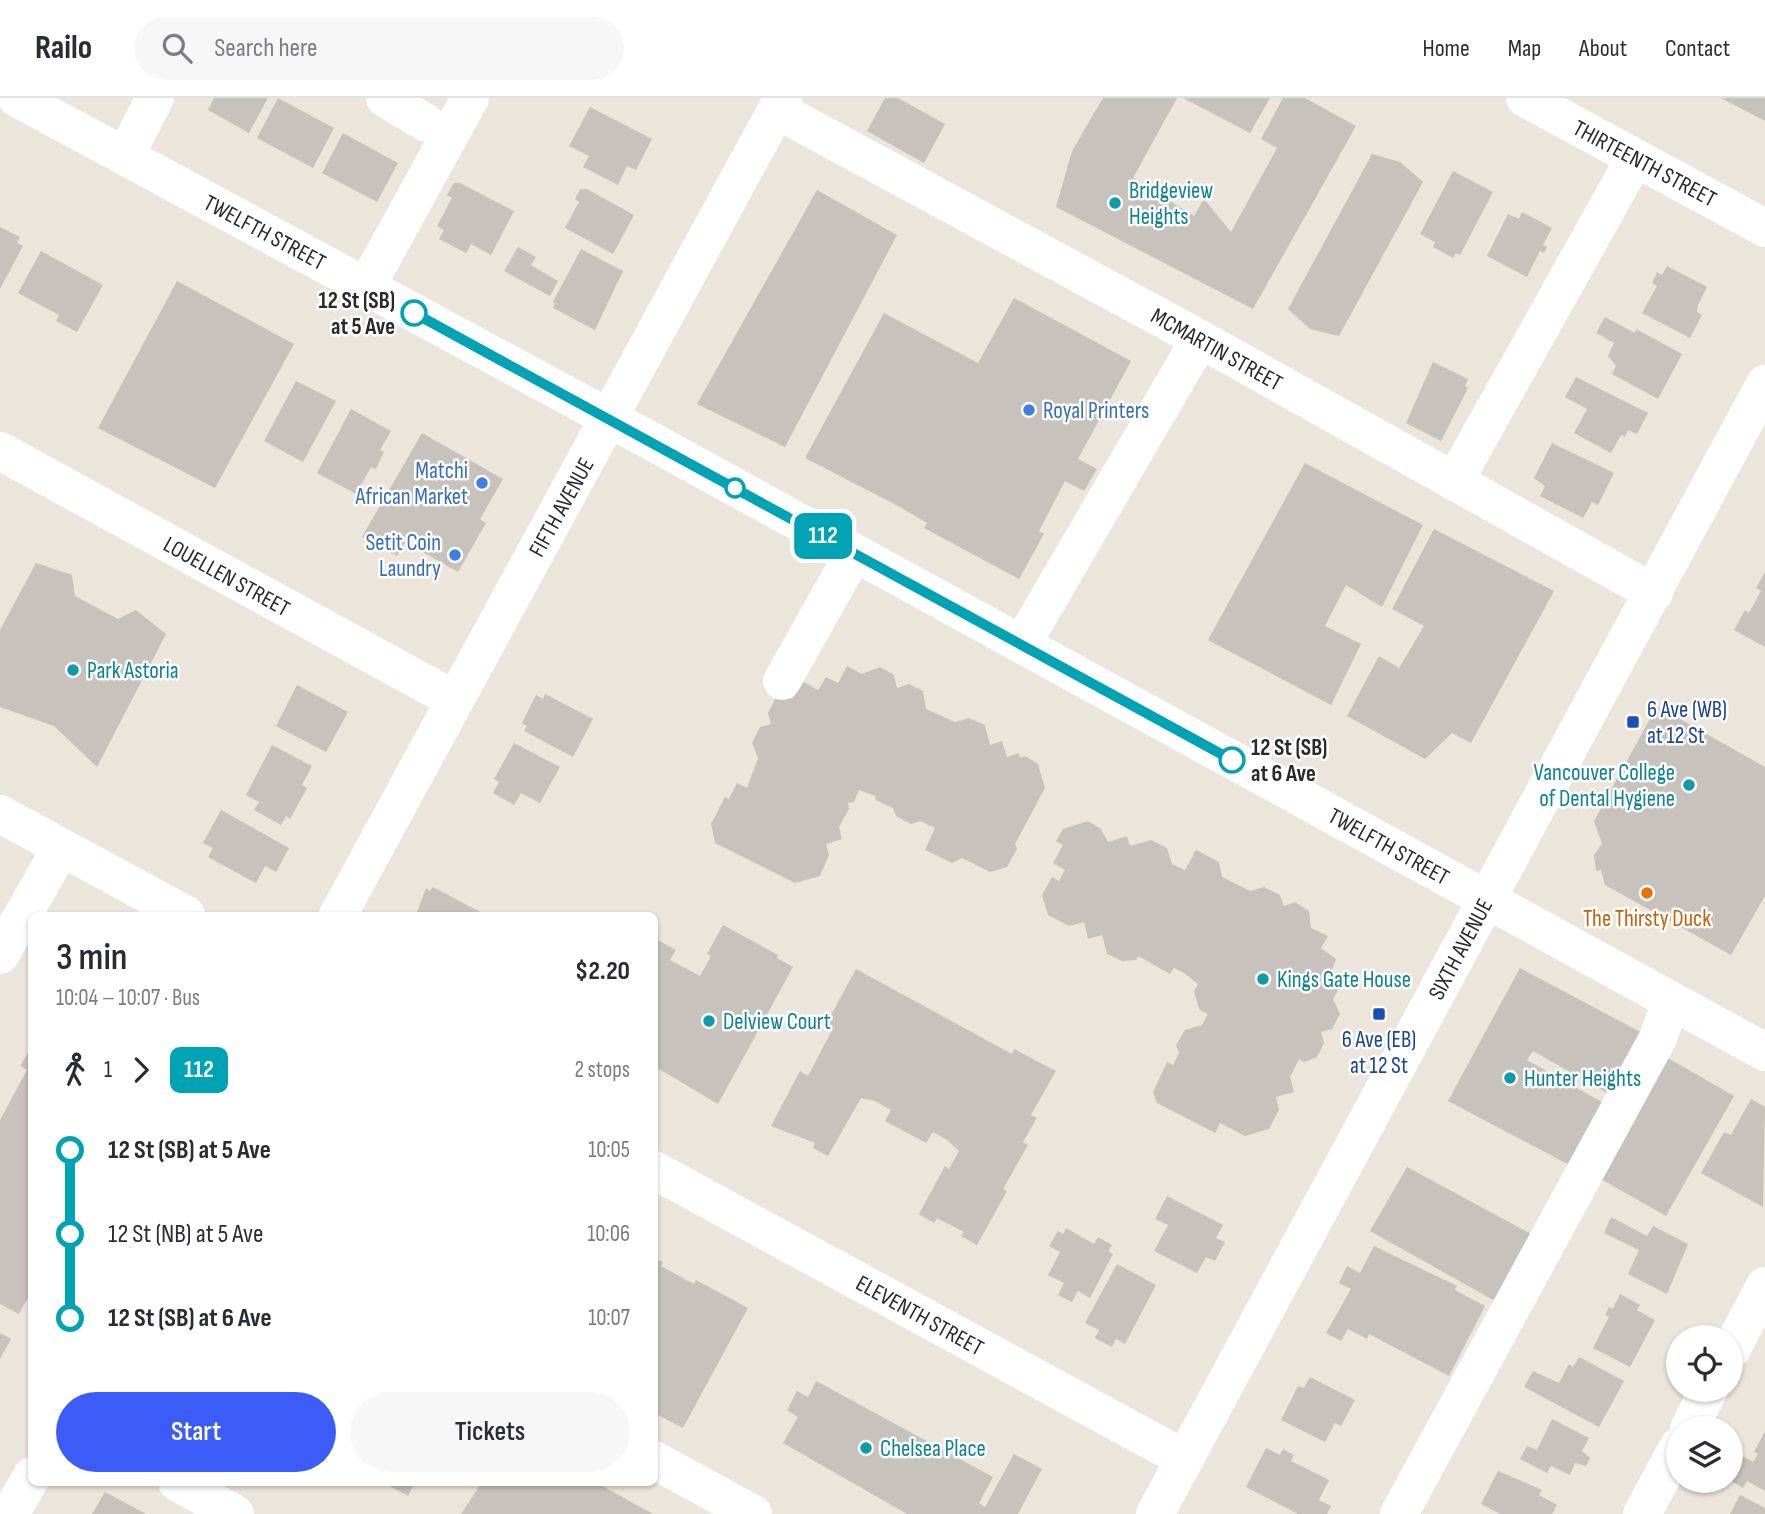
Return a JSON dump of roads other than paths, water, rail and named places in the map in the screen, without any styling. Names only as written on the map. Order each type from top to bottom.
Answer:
[{"type":"street","name":"TWELFTH STREET","points":[[17,98],[609,418],[1765,1052]]},
{"type":"street","points":[[125,156],[155,98]]},
{"type":"street","points":[[385,98],[426,123]]},
{"type":"street","points":[[366,287],[470,98]]},
{"type":"street","name":"THIRTEENTH STREET","points":[[1525,98],[1765,228]]},
{"type":"street","name":"MCMARTIN STREET","points":[[780,104],[1654,593]]},
{"type":"street","name":"FIFTH AVENUE","points":[[340,912],[780,104]]},
{"type":"street","points":[[1454,482],[1635,158]]},
{"type":"street","points":[[1021,644],[1200,339]]},
{"type":"street","name":"SIXTH AVENUE","points":[[1155,1514],[1765,384]]},
{"type":"street","name":"LOUELLEN STREET","points":[[0,452],[455,700]]},
{"type":"street","points":[[782,681],[853,553]]},
{"type":"street","points":[[0,814],[180,912]]},
{"type":"street","points":[[0,955],[61,848]]},
{"type":"street","points":[[1399,1514],[1658,1038],[1671,1001]]},
{"type":"street","name":"ELEVENTH STREET","points":[[658,1172],[1185,1459]]},
{"type":"street","points":[[1743,1327],[1765,1286]]},
{"type":"street","points":[[658,1462],[753,1514]]},
{"type":"street","points":[[1643,1514],[1666,1470]]},
{"type":"street","points":[[10,1514],[28,1483]]},
{"type":"street","points":[[184,1486],[235,1514]]},
{"type":"place","name":"Bridgeview Heights","points":[[1115,203]]},
{"type":"place","name":"12 St (SB) at 5 Ave","points":[[414,313]]},
{"type":"place","name":"Royal Printers","points":[[1029,410]]},
{"type":"place","name":"Matchi African Market","points":[[482,483]]},
{"type":"place","name":"Setit Coin Laundry","points":[[455,555]]},
{"type":"place","name":"Park Astoria","points":[[73,670]]},
{"type":"place","name":"6 Ave (WB) at 12 St","points":[[1633,722]]},
{"type":"place","name":"12 St (SB) at 6 Ave","points":[[1232,760]]},
{"type":"place","name":"Vancouver College of Dental Hygiene","points":[[1689,785]]},
{"type":"place","name":"The Thirsty Duck","points":[[1647,893]]},
{"type":"place","name":"Kings Gate House","points":[[1263,979]]},
{"type":"place","name":"6 Ave (EB) at 12 St","points":[[1379,1014]]},
{"type":"place","name":"Delview Court","points":[[709,1021]]},
{"type":"place","name":"Hunter Heights","points":[[1510,1078]]},
{"type":"place","name":"Chelsea Place","points":[[866,1448]]}]
